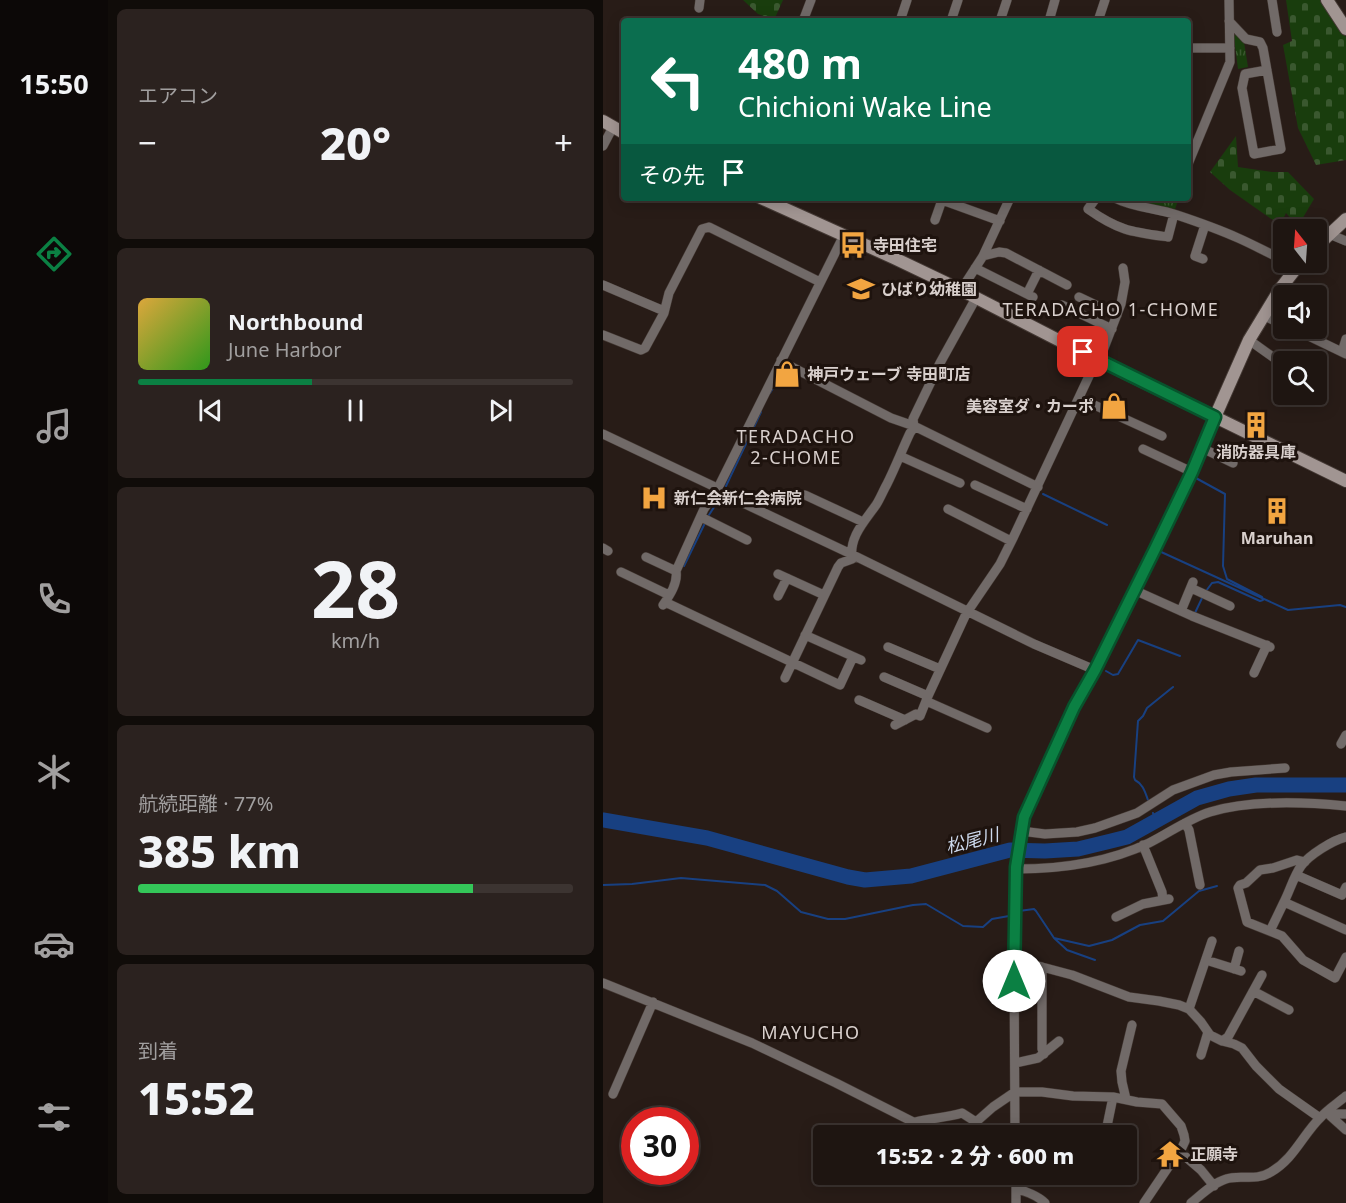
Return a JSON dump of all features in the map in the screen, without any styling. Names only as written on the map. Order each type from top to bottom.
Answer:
[{"type":"main road","points":[[1327,0],[1346,29]]},
{"type":"main road","points":[[768,201],[961,290],[1346,481]]},
{"type":"main road","points":[[1327,237],[1346,219]]},
{"type":"main road","points":[[1215,417],[1249,340],[1290,273]]},
{"type":"street","points":[[804,18],[811,0]]},
{"type":"street","points":[[901,18],[907,0]]},
{"type":"street","points":[[952,18],[958,0]]},
{"type":"street","points":[[1001,18],[1007,0]]},
{"type":"street","points":[[1050,18],[1055,0]]},
{"type":"street","points":[[1099,18],[1105,0]]},
{"type":"street","points":[[1191,157],[1230,62],[1229,0]]},
{"type":"street","points":[[1272,0],[1277,32]]},
{"type":"street","points":[[1229,21],[1247,39],[1260,42],[1263,48],[1267,70],[1281,149],[1254,154],[1242,88],[1243,77],[1245,74],[1267,70]]},
{"type":"street","points":[[1191,48],[1230,48]]},
{"type":"street","points":[[603,146],[613,127]]},
{"type":"street","points":[[935,220],[942,201]]},
{"type":"street","points":[[945,201],[1000,221]]},
{"type":"street","points":[[961,290],[983,255],[1009,201]]},
{"type":"street","points":[[1094,201],[1088,209],[1106,222],[1133,232],[1168,237],[1174,214]]},
{"type":"street","points":[[1123,201],[1174,214],[1205,225],[1239,238],[1273,255]]},
{"type":"street","points":[[1203,259],[1195,256],[1205,225]]},
{"type":"street","points":[[603,335],[641,350],[645,348],[687,257],[702,229],[709,227],[821,282]]},
{"type":"street","points":[[1331,233],[1346,241]]},
{"type":"street","points":[[665,601],[677,578],[676,571],[844,235]]},
{"type":"street","points":[[983,255],[1006,253],[1067,285]]},
{"type":"street","points":[[975,268],[1030,296],[1039,270]]},
{"type":"street","points":[[895,725],[916,714],[920,716],[968,611],[1000,564],[1097,359],[1101,356],[1127,282],[1123,268]]},
{"type":"street","points":[[603,285],[664,311]]},
{"type":"street","points":[[1079,297],[1117,315]]},
{"type":"street","points":[[785,678],[838,567],[841,563],[852,559],[851,550],[855,536],[876,504],[913,428],[913,419],[934,375],[976,298]]},
{"type":"street","points":[[1062,305],[1112,329]]},
{"type":"street","points":[[1264,316],[1273,320]]},
{"type":"street","points":[[1322,339],[1344,353],[1346,339]]},
{"type":"street","points":[[1249,340],[1273,357]]},
{"type":"street","points":[[781,360],[891,418],[1038,487]]},
{"type":"street","points":[[1079,398],[1125,415],[1162,436]]},
{"type":"street","points":[[1015,1125],[1016,868],[1024,817],[1074,707],[1095,670],[1192,472],[1215,417]]},
{"type":"street","points":[[603,434],[1034,644],[1095,670]]},
{"type":"street","points":[[1202,448],[1233,463]]},
{"type":"street","points":[[1143,449],[1192,472]]},
{"type":"street","points":[[900,456],[960,483]]},
{"type":"street","points":[[975,484],[1027,509]]},
{"type":"street","points":[[989,503],[994,493]]},
{"type":"street","points":[[805,495],[863,522]]},
{"type":"street","points":[[948,509],[1011,541]]},
{"type":"street","points":[[969,518],[974,509]]},
{"type":"street","points":[[704,518],[747,540]]},
{"type":"street","points":[[646,557],[676,571]]},
{"type":"street","points":[[621,572],[665,601],[773,649],[792,663],[840,685],[857,659],[805,635]]},
{"type":"street","points":[[778,596],[782,576],[824,596]]},
{"type":"street","points":[[1181,611],[1192,585],[1204,594],[1227,601]]},
{"type":"street","points":[[1134,590],[1268,646],[1254,673]]},
{"type":"street","points":[[888,647],[940,669]]},
{"type":"street","points":[[884,677],[987,728]]},
{"type":"street","points":[[859,700],[905,720]]},
{"type":"street","points":[[970,720],[975,709]]},
{"type":"street","points":[[1265,759],[1266,770]]},
{"type":"street","points":[[1021,832],[1045,834],[1077,832],[1095,828],[1137,813],[1173,790],[1195,782],[1231,772],[1285,768]]},
{"type":"street","points":[[1016,868],[1050,869],[1104,859],[1143,845],[1196,817],[1240,806],[1279,804],[1346,806]]},
{"type":"street","points":[[1185,823],[1189,830],[1196,884]]},
{"type":"street","points":[[1270,930],[1302,865],[1327,844],[1346,837]]},
{"type":"street","points":[[1116,917],[1143,904],[1166,899],[1150,872],[1143,845]]},
{"type":"street","points":[[1305,862],[1297,860],[1260,870],[1246,883],[1240,885],[1238,888],[1247,922],[1282,936],[1303,960],[1335,978],[1346,957]]},
{"type":"street","points":[[1296,875],[1342,895],[1346,887]]},
{"type":"street","points":[[1284,902],[1346,930]]},
{"type":"street","points":[[1189,1009],[1212,941]]},
{"type":"street","points":[[1206,960],[1237,970],[1239,951]]},
{"type":"street","points":[[1014,961],[1072,975],[1129,998],[1159,1001],[1189,1009],[1208,1032],[1222,1041],[1242,1048],[1279,1089],[1325,1115],[1346,1130]]},
{"type":"street","points":[[1042,967],[1042,1049],[1044,1054]]},
{"type":"street","points":[[1222,1041],[1228,1037],[1262,975]]},
{"type":"street","points":[[603,983],[752,1043],[921,1125]]},
{"type":"street","points":[[1253,991],[1289,1010]]},
{"type":"street","points":[[613,1094],[653,1002]]},
{"type":"street","points":[[1126,1099],[1121,1071],[1132,1024]]},
{"type":"street","points":[[1201,1055],[1208,1032]]},
{"type":"street","points":[[1015,1063],[1038,1058],[1059,1041]]},
{"type":"street","points":[[915,1122],[962,1113],[976,1122],[1015,1092],[1113,1097],[1161,1104],[1181,1126],[1185,1141],[1180,1152],[1144,1203]]},
{"type":"street","points":[[1191,1203],[1227,1179],[1255,1179],[1270,1173],[1282,1164],[1325,1115],[1346,1096]]},
{"type":"street","points":[[1107,1125],[1113,1097]]},
{"type":"street","points":[[1325,1115],[1346,1114]]},
{"type":"street","points":[[1180,1152],[1201,1170],[1214,1186]]},
{"type":"street","points":[[1015,1185],[1016,1203]]},
{"type":"street","points":[[1016,1189],[1041,1199],[1044,1203]]},
{"type":"green space","points":[[743,0],[783,0],[775,18],[758,14]]},
{"type":"green space","points":[[1286,0],[1321,0],[1346,37],[1346,160],[1316,165],[1298,128],[1283,45],[1292,41]]},
{"type":"green space","points":[[1235,33],[1244,42],[1248,67],[1238,69]]},
{"type":"green space","points":[[1236,136],[1238,167],[1288,172],[1314,199],[1302,219],[1292,219],[1286,213],[1283,219],[1273,220],[1230,190],[1210,172]]},
{"type":"green space","points":[[1133,201],[1178,201],[1175,209]]},
{"type":"waterway","points":[[770,393],[786,367]]},
{"type":"waterway","points":[[726,486],[761,412]]},
{"type":"waterway","points":[[1194,477],[1225,494],[1223,566],[1227,579],[1262,597],[1263,600]]},
{"type":"waterway","points":[[1043,494],[1107,525]]},
{"type":"waterway","points":[[707,518],[718,501],[727,499]]},
{"type":"waterway","points":[[684,566],[705,523]]},
{"type":"waterway","points":[[1159,551],[1288,610],[1340,605],[1346,607]]},
{"type":"waterway","points":[[1206,591],[1212,583],[1218,582],[1260,601],[1263,600]]},
{"type":"waterway","points":[[1194,615],[1203,596]]},
{"type":"waterway","points":[[1106,671],[1113,675],[1118,674],[1138,640],[1180,656]]},
{"type":"waterway","points":[[1148,800],[1134,777],[1138,721],[1147,708],[1173,687]]},
{"type":"waterway","name":"松尾川","points":[[603,820],[707,838],[865,880],[911,876],[1010,850],[1078,849],[1127,837],[1197,798],[1229,789],[1256,785],[1346,785]]},
{"type":"waterway","points":[[1153,813],[1156,820]]},
{"type":"waterway","points":[[603,885],[681,878],[765,885],[777,891],[801,912],[828,919],[845,919],[926,904],[963,926],[983,927],[992,919],[1009,916]]},
{"type":"waterway","points":[[1054,938],[1089,946],[1112,940],[1140,925],[1163,921],[1199,891],[1217,886]]},
{"type":"waterway","points":[[1019,911],[1034,909],[1054,938],[1067,950],[1095,960]]},
{"type":"place","name":"寺田住宅","points":[[853,245]]},
{"type":"place","name":"ひばり幼稚園","points":[[861,289]]},
{"type":"place","name":"神戸ウェーブ 寺田町店","points":[[787,374]]},
{"type":"place","name":"美容室ダ・カーポ","points":[[1114,406]]},
{"type":"place","name":"消防器具庫","points":[[1256,425]]},
{"type":"place","name":"新仁会新仁会病院","points":[[654,498]]},
{"type":"place","name":"Maruhan","points":[[1277,511]]},
{"type":"place","name":"正願寺","points":[[1170,1154]]},
{"type":"district","name":"TERADACHO 1-CHOME","points":[[1111,309]]},
{"type":"district","name":"TERADACHO 2-CHOME","points":[[796,446]]},
{"type":"district","name":"MAYUCHO","points":[[811,1032]]},
{"type":"route","points":[[1014,981],[1016,867],[1024,817],[1074,707],[1095,670],[1192,472],[1215,417],[1083,352]]}]
